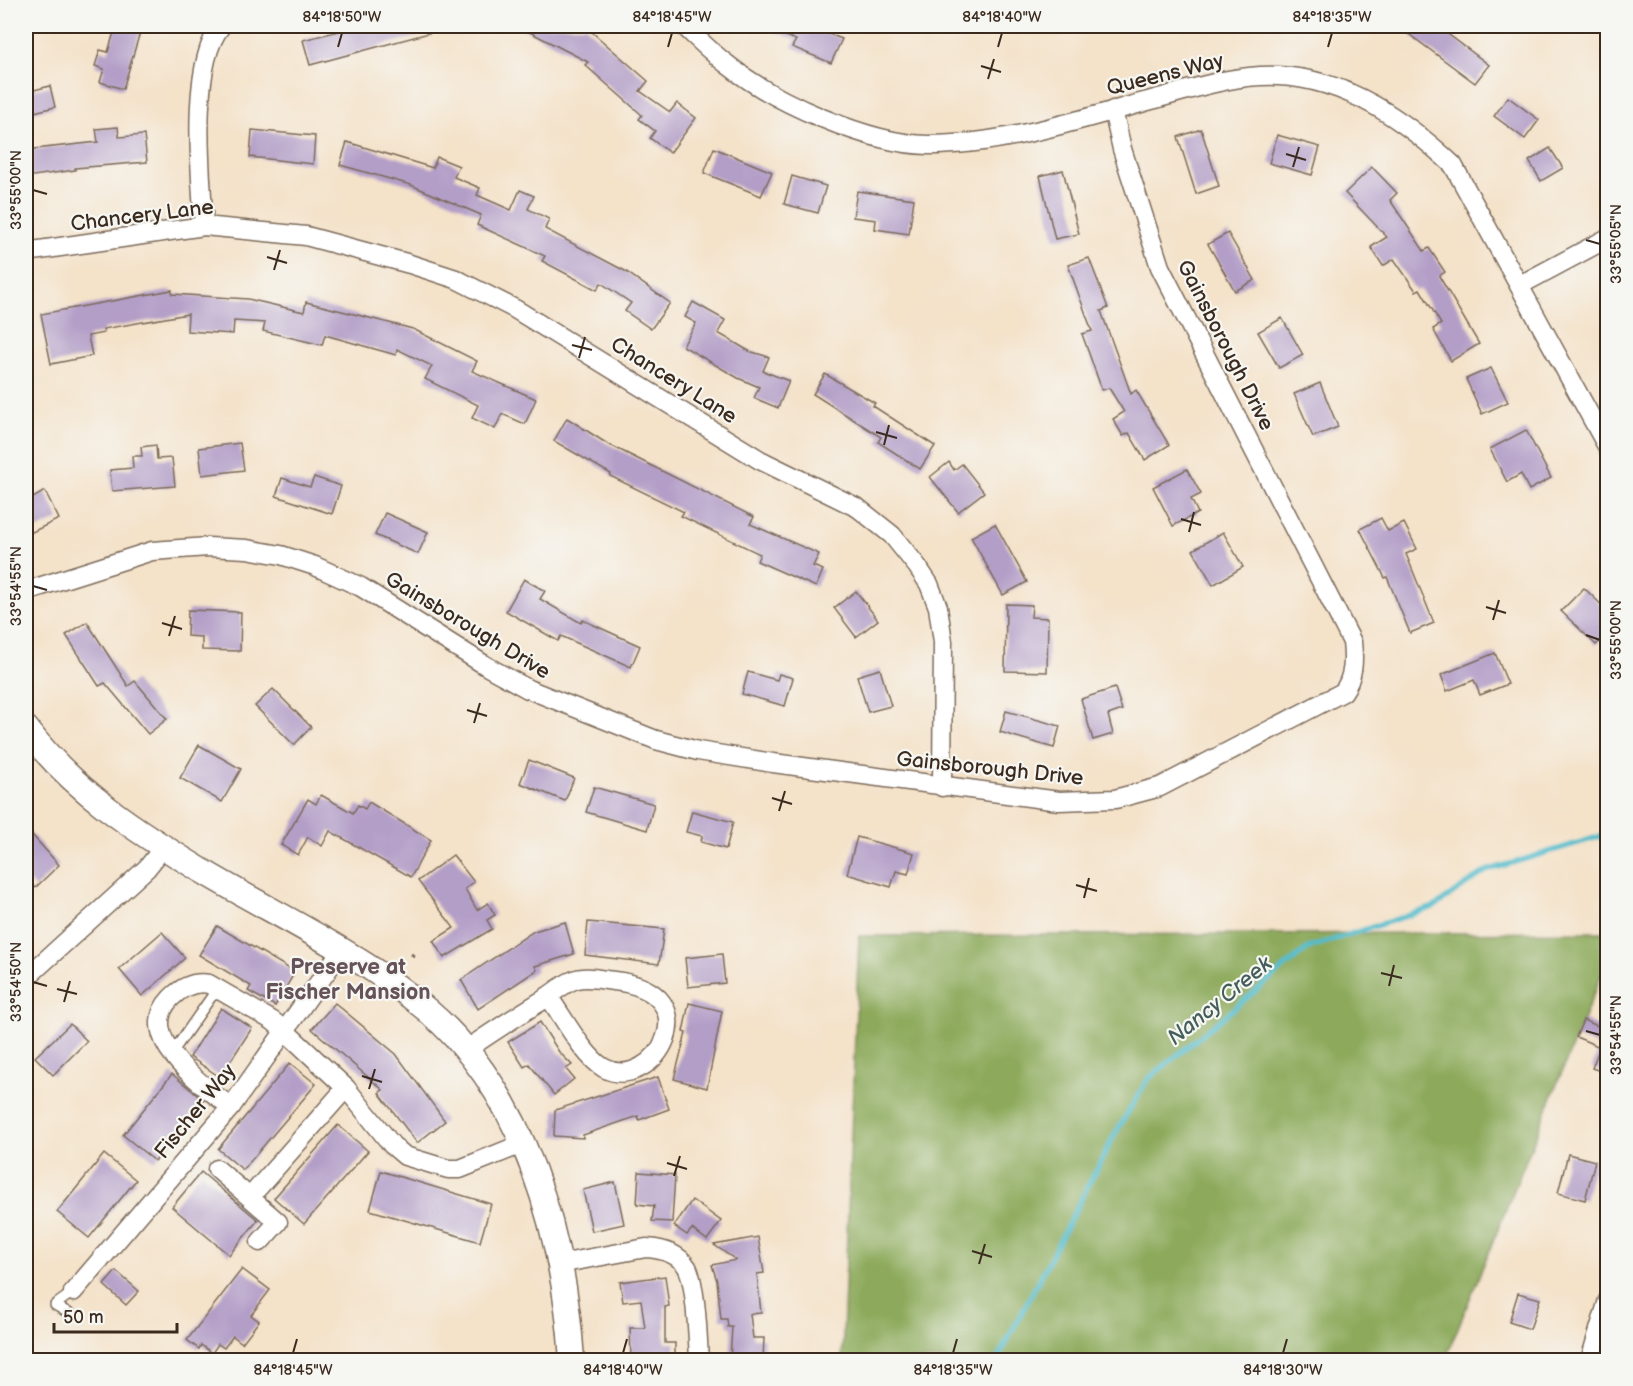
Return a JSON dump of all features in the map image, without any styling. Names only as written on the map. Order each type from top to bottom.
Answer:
[{"type":"street","points":[[204,226],[199,153],[201,95],[208,54],[221,26]]},
{"type":"street","name":"Queens Way","points":[[684,26],[729,66],[781,99],[832,122],[888,140],[928,145],[1019,135],[1226,79],[1280,76],[1324,84],[1367,102],[1417,132],[1454,165],[1608,448]]},
{"type":"street","name":"Gainsborough Drive","points":[[26,591],[152,551],[208,547],[247,549],[281,555],[315,566],[361,587],[508,678],[613,725],[698,751],[942,787],[1059,801],[1115,800],[1160,787],[1343,692],[1350,682],[1354,657],[1352,642],[1160,267],[1122,149],[1113,110]]},
{"type":"street","name":"Chancery Lane","points":[[26,252],[204,226],[248,228],[306,236],[456,279],[523,314],[760,460],[858,508],[892,535],[929,584],[938,607],[943,642],[942,787]]},
{"type":"street","points":[[1520,285],[1608,238]]},
{"type":"street","points":[[27,732],[86,790],[163,848],[393,983],[429,1011],[466,1050],[487,1077],[522,1144],[547,1213],[559,1264],[572,1360]]},
{"type":"street","points":[[26,978],[147,868],[163,848]]},
{"type":"street","name":"Fischer Way","points":[[73,1292],[231,1107],[341,951]]},
{"type":"street","points":[[466,1050],[548,996],[574,980],[585,978],[635,983],[647,988],[664,1005],[668,1016],[661,1049],[654,1059],[639,1068],[626,1072],[604,1068],[593,1058],[548,996]]},
{"type":"street","points":[[231,1107],[190,1073],[172,1053],[161,1035],[159,1024],[164,1007],[185,987],[201,983],[224,993],[285,1031],[346,1088],[392,1145],[405,1156],[448,1169],[460,1169],[522,1144]]},
{"type":"street","points":[[250,1197],[346,1088]]},
{"type":"street","points":[[217,1169],[278,1222],[260,1242]]},
{"type":"street","points":[[559,1264],[646,1248],[658,1249],[678,1258],[687,1268],[691,1278],[699,1360]]},
{"type":"street","points":[[1590,1360],[1608,1300]]},
{"type":"lane","points":[[172,1053],[212,996],[224,993]]},
{"type":"lane","points":[[72,1315],[55,1305],[73,1292]]},
{"type":"path","points":[[411,954],[418,958]]},
{"type":"green space","points":[[1607,932],[1607,961],[1445,1360],[842,1360],[859,936]]},
{"type":"building","points":[[116,26],[141,29],[123,89],[100,82],[104,69],[95,66],[100,50],[108,52]]},
{"type":"building","points":[[359,26],[444,26],[444,29],[310,65],[303,40]]},
{"type":"building","points":[[518,26],[585,26],[648,81],[640,91],[670,112],[677,103],[696,118],[670,153],[650,138],[655,131],[639,119],[642,115],[585,65],[588,62]]},
{"type":"building","points":[[762,26],[808,26],[842,39],[831,63],[792,47],[796,40]]},
{"type":"building","points":[[1398,26],[1437,26],[1489,65],[1475,83]]},
{"type":"building","points":[[50,86],[55,107],[26,114],[26,92]]},
{"type":"building","points":[[1508,97],[1539,120],[1525,139],[1494,116]]},
{"type":"building","points":[[118,127],[119,137],[144,135],[147,162],[75,168],[75,170],[26,177],[26,150],[98,142],[96,129]]},
{"type":"building","points":[[1201,129],[1219,186],[1196,194],[1178,137]]},
{"type":"building","points":[[252,130],[315,136],[313,164],[250,157]]},
{"type":"building","points":[[1277,135],[1320,147],[1312,175],[1269,163]]},
{"type":"building","points":[[347,142],[433,168],[437,157],[459,166],[454,177],[480,188],[477,195],[511,210],[520,190],[534,196],[528,209],[549,219],[545,229],[625,271],[670,303],[651,329],[625,311],[631,303],[601,283],[597,290],[542,261],[545,256],[477,225],[481,215],[411,185],[340,165]]},
{"type":"building","points":[[714,148],[772,172],[761,196],[704,173]]},
{"type":"building","points":[[1550,148],[1563,168],[1541,181],[1529,161]]},
{"type":"building","points":[[1372,167],[1397,193],[1390,200],[1424,251],[1429,248],[1445,272],[1439,276],[1479,344],[1451,361],[1433,329],[1441,324],[1420,289],[1416,291],[1394,259],[1383,266],[1371,247],[1387,237],[1345,193]]},
{"type":"building","points":[[1063,170],[1079,234],[1055,239],[1040,176]]},
{"type":"building","points":[[792,176],[826,186],[818,213],[784,204]]},
{"type":"building","points":[[857,191],[914,199],[909,234],[875,229],[876,220],[853,217]]},
{"type":"building","points":[[1228,233],[1255,280],[1235,291],[1208,244]]},
{"type":"building","points":[[1089,258],[1108,308],[1101,311],[1131,394],[1136,390],[1169,445],[1145,460],[1129,433],[1123,436],[1113,419],[1124,412],[1109,388],[1102,390],[1082,334],[1092,331],[1068,265]]},
{"type":"building","points":[[172,290],[172,294],[248,299],[304,312],[306,302],[413,329],[477,361],[472,371],[536,399],[525,424],[502,414],[495,429],[472,418],[478,405],[425,379],[432,366],[397,349],[396,355],[325,335],[322,345],[263,331],[265,323],[234,321],[233,334],[187,331],[188,314],[103,329],[104,333],[88,336],[92,356],[51,364],[41,314]]},
{"type":"building","points":[[693,302],[725,320],[718,333],[749,351],[769,357],[763,371],[789,381],[778,408],[754,398],[759,387],[738,378],[683,346],[696,323],[685,317]]},
{"type":"building","points":[[1282,318],[1303,355],[1279,368],[1258,332]]},
{"type":"building","points":[[1491,368],[1508,402],[1482,414],[1466,379]]},
{"type":"building","points":[[825,374],[875,403],[873,406],[935,446],[920,469],[878,442],[881,437],[813,394]]},
{"type":"building","points":[[1320,383],[1338,427],[1313,437],[1294,394]]},
{"type":"building","points":[[567,418],[606,443],[754,517],[750,524],[819,554],[813,566],[823,570],[816,587],[757,561],[760,554],[681,516],[684,512],[610,476],[611,474],[554,441]]},
{"type":"building","points":[[1526,430],[1551,478],[1529,490],[1521,474],[1507,482],[1490,449]]},
{"type":"building","points":[[240,443],[244,470],[202,475],[199,448]]},
{"type":"building","points":[[156,445],[157,459],[172,458],[175,486],[112,491],[110,470],[133,468],[132,456],[142,456],[141,447]]},
{"type":"building","points":[[949,462],[954,470],[962,464],[984,492],[958,512],[930,477]]},
{"type":"building","points":[[1187,469],[1201,494],[1191,499],[1198,513],[1173,526],[1153,487]]},
{"type":"building","points":[[314,477],[341,486],[332,514],[276,496],[282,478],[310,487]]},
{"type":"building","points":[[45,491],[59,519],[26,535],[26,502]]},
{"type":"building","points":[[385,513],[428,532],[418,554],[375,535]]},
{"type":"building","points":[[1381,518],[1388,531],[1404,523],[1417,549],[1406,554],[1434,623],[1410,633],[1387,577],[1385,578],[1360,529]]},
{"type":"building","points":[[995,524],[1027,582],[1003,595],[971,537]]},
{"type":"building","points":[[1223,532],[1243,567],[1213,585],[1193,550]]},
{"type":"building","points":[[524,579],[545,591],[540,599],[581,623],[583,620],[640,646],[631,667],[561,636],[558,641],[506,611]]},
{"type":"building","points":[[1584,588],[1608,611],[1608,633],[1596,645],[1561,611]]},
{"type":"building","points":[[856,591],[878,620],[856,637],[834,608]]},
{"type":"building","points":[[1006,604],[1032,605],[1031,617],[1048,618],[1047,672],[1005,671]]},
{"type":"building","points":[[188,610],[241,612],[240,651],[202,650],[202,637],[187,636]]},
{"type":"building","points":[[87,622],[128,686],[135,681],[167,719],[148,734],[105,683],[99,686],[66,635]]},
{"type":"building","points":[[1495,653],[1508,684],[1480,695],[1474,680],[1447,691],[1441,675]]},
{"type":"building","points":[[880,669],[891,706],[868,712],[857,676]]},
{"type":"building","points":[[748,672],[777,680],[779,674],[793,678],[785,706],[742,694]]},
{"type":"building","points":[[1115,688],[1122,710],[1108,715],[1113,734],[1093,740],[1081,699]]},
{"type":"building","points":[[273,689],[311,727],[294,745],[255,706]]},
{"type":"building","points":[[1006,711],[1060,726],[1054,748],[1000,732]]},
{"type":"building","points":[[199,745],[241,769],[222,802],[180,778]]},
{"type":"building","points":[[529,760],[574,778],[565,801],[520,783]]},
{"type":"building","points":[[594,787],[654,804],[647,830],[586,812]]},
{"type":"building","points":[[321,795],[353,813],[358,805],[365,809],[369,802],[431,840],[411,877],[330,831],[322,846],[308,837],[298,855],[281,845],[308,799],[316,804]]},
{"type":"building","points":[[692,811],[733,822],[726,849],[701,842],[702,836],[686,832]]},
{"type":"building","points":[[26,828],[59,865],[35,888],[26,878]]},
{"type":"building","points":[[857,837],[914,853],[908,874],[896,871],[891,887],[847,874]]},
{"type":"building","points":[[453,855],[474,882],[465,889],[477,910],[488,903],[495,915],[487,920],[492,929],[444,958],[433,941],[454,928],[418,881]]},
{"type":"building","points":[[565,922],[574,954],[535,966],[537,970],[478,1009],[461,980],[534,931]]},
{"type":"building","points":[[588,922],[664,929],[659,964],[585,955]]},
{"type":"building","points":[[217,926],[295,972],[275,1006],[248,991],[251,986],[199,955]]},
{"type":"building","points":[[162,932],[185,958],[142,996],[119,969]]},
{"type":"building","points":[[722,954],[725,983],[688,987],[685,958]]},
{"type":"building","points":[[335,1003],[396,1054],[445,1121],[417,1143],[379,1093],[383,1090],[312,1029]]},
{"type":"building","points":[[689,1003],[722,1011],[707,1088],[674,1079],[686,1033],[683,1032]]},
{"type":"building","points":[[221,1008],[252,1028],[220,1077],[190,1057]]},
{"type":"building","points":[[1583,1020],[1608,1030],[1608,1074],[1592,1068],[1600,1047],[1576,1037]]},
{"type":"building","points":[[540,1022],[559,1052],[572,1065],[566,1069],[574,1079],[554,1095],[529,1064],[524,1067],[508,1042]]},
{"type":"building","points":[[70,1024],[87,1041],[53,1075],[35,1057]]},
{"type":"building","points":[[290,1063],[316,1084],[243,1170],[218,1149]]},
{"type":"building","points":[[172,1074],[203,1100],[155,1161],[123,1135]]},
{"type":"building","points":[[658,1077],[669,1109],[639,1120],[638,1116],[583,1135],[583,1138],[554,1136],[555,1110]]},
{"type":"building","points":[[338,1125],[368,1151],[304,1224],[274,1198]]},
{"type":"building","points":[[104,1154],[136,1180],[89,1238],[57,1212]]},
{"type":"building","points":[[1568,1154],[1595,1161],[1585,1200],[1558,1193]]},
{"type":"building","points":[[381,1171],[491,1204],[480,1242],[370,1210]]},
{"type":"building","points":[[201,1172],[258,1220],[229,1255],[172,1207]]},
{"type":"building","points":[[639,1172],[675,1175],[672,1222],[652,1221],[654,1206],[637,1204]]},
{"type":"building","points":[[615,1182],[624,1224],[592,1231],[583,1190]]},
{"type":"building","points":[[692,1200],[721,1221],[707,1240],[692,1229],[687,1235],[674,1226]]},
{"type":"building","points":[[758,1237],[764,1273],[757,1274],[761,1313],[750,1314],[753,1338],[764,1338],[763,1360],[730,1360],[732,1327],[728,1327],[727,1319],[721,1319],[717,1281],[712,1265],[736,1260],[714,1245]]},
{"type":"building","points":[[242,1269],[270,1290],[251,1315],[259,1321],[242,1343],[233,1336],[224,1348],[218,1344],[212,1353],[201,1345],[199,1349],[187,1340]]},
{"type":"building","points":[[116,1271],[139,1291],[126,1305],[104,1285]]},
{"type":"building","points":[[665,1276],[669,1306],[665,1307],[665,1343],[675,1343],[675,1360],[631,1360],[630,1328],[645,1328],[641,1300],[623,1302],[620,1282]]},
{"type":"building","points":[[1518,1293],[1540,1299],[1530,1329],[1509,1322]]},
{"type":"waterway","name":"Nancy Creek","points":[[997,1360],[1115,1134],[1148,1079],[1308,948],[1434,907],[1486,871],[1608,834]]},
{"type":"district","name":"Preserve at Fischer Mansion","points":[[348,978]]}]
